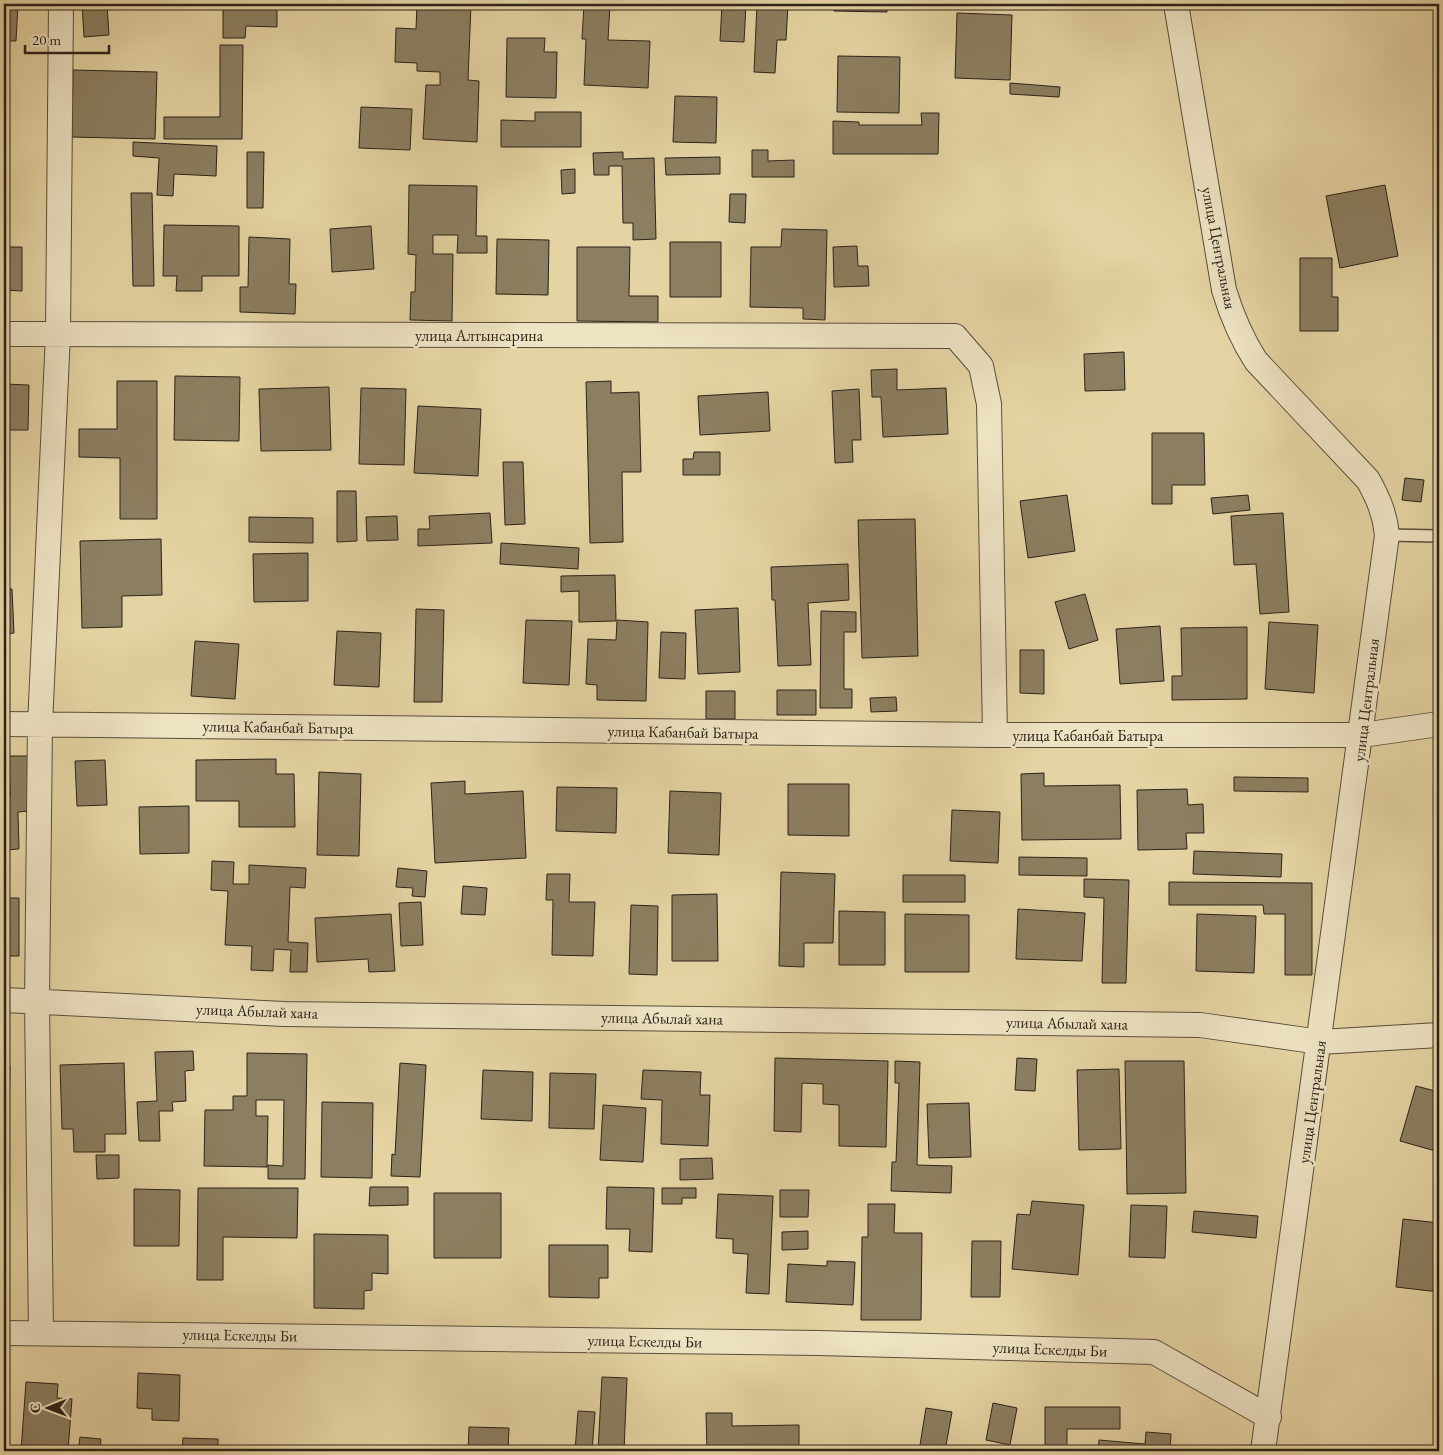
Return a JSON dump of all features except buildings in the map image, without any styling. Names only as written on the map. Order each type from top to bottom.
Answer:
[{"type":"street","points":[[41,1333],[37,1001],[40,725],[58,334],[61,4]]},
{"type":"street","name":"улица Центральная","points":[[1176,4],[1224,290],[1233,320],[1256,361],[1368,480],[1380,501],[1386,519],[1387,536],[1362,735],[1263,1451]]},
{"type":"street","name":"улица Алтынсарина","points":[[4,334],[955,336],[981,366],[989,404],[995,735]]},
{"type":"street","name":"улица Кабанбай Батыра","points":[[4,724],[995,735],[1362,735],[1439,724]]},
{"type":"street","name":"улица Абылай хана","points":[[4,1000],[284,1014],[1200,1025],[1320,1042],[1439,1035]]},
{"type":"street","name":"улица Ескелды Би","points":[[4,1333],[798,1343],[1154,1352],[1269,1417]]},
{"type":"lane","points":[[1387,536],[1439,536]]}]
